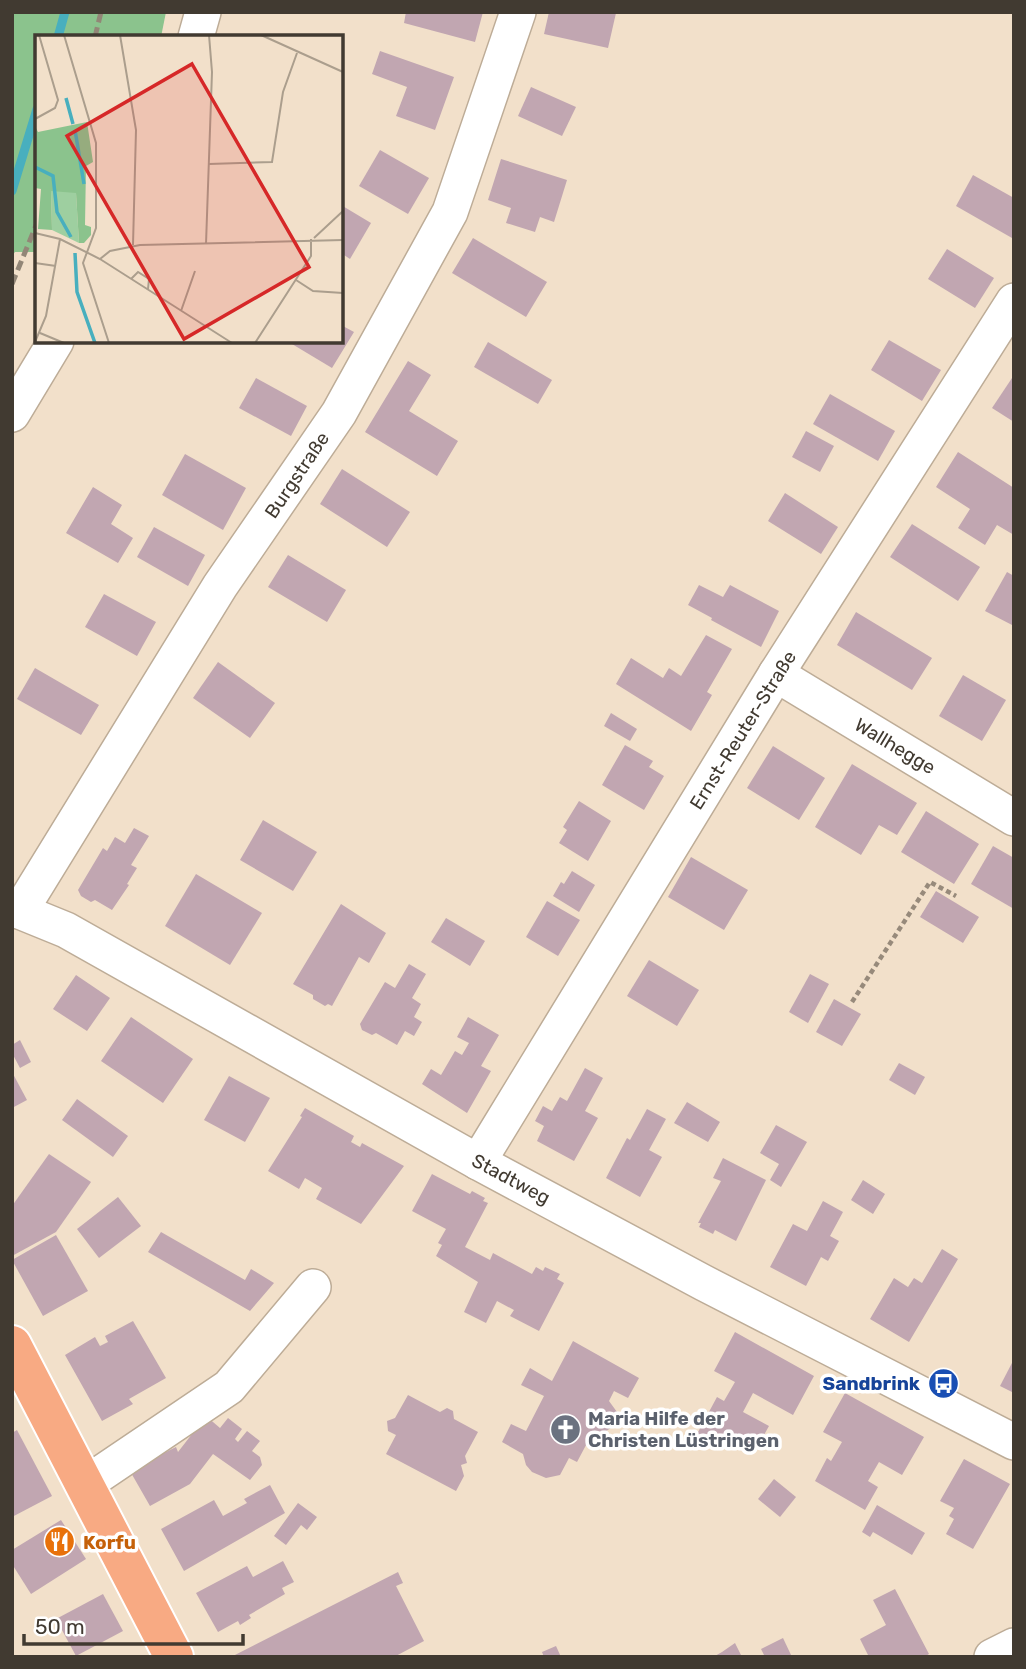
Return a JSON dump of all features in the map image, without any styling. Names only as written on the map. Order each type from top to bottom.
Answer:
[{"type":"main road","points":[[12,1345],[174,1657]]},
{"type":"street","points":[[196,35],[202,12]]},
{"type":"street","name":"Burgstraße","points":[[16,909],[220,586],[339,413],[450,212],[518,12]]},
{"type":"street","name":"Ernst-Reuter-Straße","points":[[478,1162],[776,674],[1014,301]]},
{"type":"street","points":[[12,414],[55,343]]},
{"type":"street","name":"Wallhegge","points":[[776,674],[1014,818]]},
{"type":"street","name":"Stadtweg","points":[[16,909],[66,930],[478,1162],[704,1283],[1014,1443]]},
{"type":"street","points":[[84,1485],[229,1387],[313,1287]]},
{"type":"street","points":[[992,1657],[1014,1646]]},
{"type":"path","points":[[852,1002],[930,882],[956,896]]},
{"type":"green space","points":[[12,12],[166,12],[161,35],[35,35],[35,252],[15,252],[12,256]]},
{"type":"building","points":[[406,12],[483,12],[475,42],[404,23]]},
{"type":"building","points":[[549,12],[616,13],[608,48],[544,34]]},
{"type":"building","points":[[380,51],[454,77],[435,130],[396,116],[407,87],[372,74]]},
{"type":"building","points":[[531,87],[576,107],[562,136],[518,116]]},
{"type":"building","points":[[380,150],[429,178],[408,214],[359,186]]},
{"type":"building","points":[[501,159],[567,180],[554,222],[540,217],[535,232],[506,223],[511,208],[488,200]]},
{"type":"building","points":[[973,175],[1014,198],[1012,238],[956,206]]},
{"type":"building","points":[[343,206],[371,223],[350,259],[343,254]]},
{"type":"building","points":[[473,238],[547,282],[526,317],[452,273]]},
{"type":"building","points":[[947,249],[994,278],[975,308],[928,279]]},
{"type":"building","points":[[343,326],[354,332],[332,368],[290,343],[343,343]]},
{"type":"building","points":[[889,340],[941,370],[922,401],[871,370]]},
{"type":"building","points":[[488,342],[552,380],[538,404],[474,367]]},
{"type":"building","points":[[408,361],[431,375],[409,411],[458,441],[437,476],[365,432]]},
{"type":"building","points":[[1014,375],[1014,422],[992,408]]},
{"type":"building","points":[[256,378],[307,406],[291,436],[239,408]]},
{"type":"building","points":[[830,394],[895,431],[878,461],[813,424]]},
{"type":"building","points":[[806,431],[834,446],[820,472],[792,457]]},
{"type":"building","points":[[958,452],[1014,488],[1014,535],[997,525],[985,545],[958,528],[970,509],[936,487]]},
{"type":"building","points":[[185,454],[246,488],[223,530],[162,495]]},
{"type":"building","points":[[342,469],[410,512],[387,547],[320,504]]},
{"type":"building","points":[[93,487],[122,505],[111,524],[133,538],[118,563],[66,533]]},
{"type":"building","points":[[785,493],[838,527],[821,554],[768,521]]},
{"type":"building","points":[[912,524],[980,567],[958,601],[890,557]]},
{"type":"building","points":[[154,527],[205,555],[188,586],[137,557]]},
{"type":"building","points":[[288,555],[346,590],[327,622],[268,587]]},
{"type":"building","points":[[1007,572],[1014,576],[1014,626],[985,611]]},
{"type":"building","points":[[699,585],[723,597],[730,585],[779,611],[761,647],[688,605]]},
{"type":"building","points":[[104,594],[156,622],[137,656],[85,627]]},
{"type":"building","points":[[856,612],[932,658],[912,690],[837,645]]},
{"type":"building","points":[[706,635],[732,649],[707,692],[712,695],[691,731],[616,684],[631,658],[663,678],[669,668],[681,676]]},
{"type":"building","points":[[218,662],[275,703],[250,738],[193,698]]},
{"type":"building","points":[[35,668],[99,705],[81,735],[17,699]]},
{"type":"building","points":[[963,675],[1006,700],[982,741],[939,716]]},
{"type":"building","points":[[611,713],[637,729],[630,741],[604,726]]},
{"type":"building","points":[[625,745],[653,761],[649,767],[664,776],[644,810],[602,785]]},
{"type":"building","points":[[773,746],[825,778],[799,820],[747,788]]},
{"type":"building","points":[[852,764],[917,803],[897,835],[879,825],[861,855],[815,827]]},
{"type":"building","points":[[579,801],[611,821],[588,861],[559,843],[567,830],[563,827]]},
{"type":"building","points":[[926,811],[979,844],[954,884],[901,852]]},
{"type":"building","points":[[263,820],[317,852],[293,891],[240,860]]},
{"type":"building","points":[[134,828],[149,836],[131,865],[137,868],[127,884],[129,885],[112,910],[95,900],[91,902],[81,896],[78,890],[103,848],[107,851],[115,837],[125,843]]},
{"type":"building","points":[[993,846],[1014,858],[1014,909],[971,884]]},
{"type":"building","points":[[691,857],[748,890],[724,930],[668,897]]},
{"type":"building","points":[[572,871],[595,885],[579,912],[553,896],[561,882],[564,884]]},
{"type":"building","points":[[196,874],[262,913],[230,965],[165,926]]},
{"type":"building","points":[[936,891],[979,917],[963,943],[920,917]]},
{"type":"building","points":[[547,901],[580,920],[558,956],[526,937]]},
{"type":"building","points":[[341,904],[386,933],[369,963],[359,957],[332,1006],[325,1006],[313,999],[313,995],[293,984]]},
{"type":"building","points":[[446,918],[485,941],[470,966],[431,942]]},
{"type":"building","points":[[649,960],[699,990],[677,1026],[627,996]]},
{"type":"building","points":[[409,964],[426,974],[412,998],[421,1004],[414,1017],[422,1022],[414,1036],[405,1031],[397,1045],[376,1033],[372,1035],[362,1030],[360,1024],[385,982],[395,988]]},
{"type":"building","points":[[810,974],[829,984],[808,1023],[789,1012]]},
{"type":"building","points":[[76,975],[110,998],[87,1031],[53,1009]]},
{"type":"building","points":[[834,999],[861,1014],[842,1046],[816,1032]]},
{"type":"building","points":[[131,1017],[193,1059],[163,1103],[101,1061]]},
{"type":"building","points":[[468,1017],[499,1035],[481,1066],[491,1071],[467,1113],[422,1084],[431,1069],[441,1075],[455,1051],[462,1055],[469,1043],[457,1037]]},
{"type":"building","points":[[20,1040],[31,1062],[20,1068],[12,1053],[12,1045]]},
{"type":"building","points":[[899,1063],[925,1077],[915,1095],[889,1080]]},
{"type":"building","points":[[585,1068],[603,1078],[585,1111],[598,1118],[574,1161],[537,1141],[544,1126],[535,1121],[543,1106],[552,1111],[560,1097],[567,1101]]},
{"type":"building","points":[[12,1072],[27,1100],[12,1108]]},
{"type":"building","points":[[229,1076],[270,1098],[245,1142],[204,1120]]},
{"type":"building","points":[[77,1099],[128,1136],[113,1157],[62,1120]]},
{"type":"building","points":[[687,1102],[720,1122],[708,1142],[674,1123]]},
{"type":"building","points":[[305,1108],[354,1136],[351,1142],[360,1147],[362,1143],[404,1166],[361,1224],[316,1199],[322,1188],[305,1178],[299,1189],[268,1171]]},
{"type":"building","points":[[647,1109],[666,1119],[649,1150],[662,1157],[640,1197],[606,1178],[627,1138],[630,1140]]},
{"type":"building","points":[[776,1125],[807,1142],[781,1187],[770,1180],[779,1164],[760,1153]]},
{"type":"building","points":[[49,1154],[91,1182],[56,1232],[12,1256],[12,1206]]},
{"type":"building","points":[[723,1158],[766,1180],[736,1241],[715,1230],[713,1234],[699,1227],[701,1223],[698,1223],[721,1181],[713,1178]]},
{"type":"building","points":[[432,1174],[470,1194],[472,1191],[485,1198],[483,1201],[488,1203],[465,1247],[490,1260],[493,1253],[532,1274],[536,1267],[543,1271],[545,1267],[560,1274],[557,1279],[564,1283],[539,1331],[510,1316],[514,1310],[497,1301],[486,1323],[464,1312],[478,1282],[436,1256],[442,1245],[438,1243],[446,1229],[412,1211]]},
{"type":"building","points":[[863,1180],[885,1194],[873,1214],[851,1200]]},
{"type":"building","points":[[118,1197],[141,1226],[99,1258],[77,1229]]},
{"type":"building","points":[[823,1201],[843,1212],[830,1236],[839,1241],[828,1261],[821,1257],[806,1286],[770,1267],[793,1224],[807,1231]]},
{"type":"building","points":[[161,1232],[245,1280],[251,1269],[274,1283],[250,1311],[148,1252]]},
{"type":"building","points":[[56,1235],[88,1291],[43,1316],[12,1260]]},
{"type":"building","points":[[942,1249],[958,1259],[909,1342],[870,1319],[894,1278],[908,1287],[914,1278],[922,1283]]},
{"type":"building","points":[[133,1321],[166,1378],[129,1399],[133,1404],[102,1421],[65,1355],[95,1337],[100,1346],[108,1342],[105,1336]]},
{"type":"building","points":[[735,1332],[814,1376],[793,1415],[753,1393],[743,1412],[769,1426],[756,1449],[731,1435],[721,1447],[697,1434],[717,1397],[724,1401],[735,1382],[714,1371]]},
{"type":"building","points":[[573,1341],[639,1378],[628,1398],[614,1391],[609,1401],[617,1412],[614,1426],[603,1433],[593,1432],[577,1462],[569,1458],[560,1475],[546,1478],[532,1472],[526,1465],[523,1454],[502,1442],[511,1424],[526,1431],[544,1396],[521,1385],[530,1368],[552,1381]]},
{"type":"building","points":[[1014,1359],[1014,1393],[1000,1386]]},
{"type":"building","points":[[845,1393],[924,1437],[902,1475],[879,1462],[868,1481],[878,1487],[865,1510],[815,1481],[827,1458],[831,1461],[842,1442],[823,1432]]},
{"type":"building","points":[[408,1395],[440,1412],[447,1408],[453,1411],[454,1419],[478,1432],[465,1456],[467,1463],[461,1465],[464,1476],[456,1491],[386,1454],[396,1435],[388,1431],[387,1421],[395,1418]]},
{"type":"building","points":[[206,1416],[220,1428],[228,1418],[242,1429],[235,1439],[238,1442],[247,1431],[260,1441],[252,1451],[260,1457],[262,1465],[250,1480],[213,1454],[190,1484],[150,1506],[130,1471],[160,1451],[162,1454],[176,1447],[178,1452]]},
{"type":"building","points":[[17,1430],[52,1496],[12,1517],[12,1433]]},
{"type":"building","points":[[964,1459],[1010,1484],[973,1549],[946,1534],[954,1519],[949,1516],[954,1508],[940,1501]]},
{"type":"building","points":[[774,1479],[796,1497],[780,1517],[758,1499]]},
{"type":"building","points":[[270,1485],[285,1513],[184,1571],[161,1529],[214,1500],[223,1516],[247,1503],[244,1499]]},
{"type":"building","points":[[298,1503],[317,1517],[307,1530],[301,1525],[286,1545],[274,1536]]},
{"type":"building","points":[[877,1505],[925,1533],[912,1555],[873,1532],[870,1537],[862,1532]]},
{"type":"building","points":[[61,1520],[86,1559],[31,1594],[12,1564],[12,1550]]},
{"type":"building","points":[[283,1561],[294,1582],[282,1588],[285,1594],[249,1615],[251,1618],[240,1625],[238,1621],[218,1632],[196,1593],[247,1566],[253,1577]]},
{"type":"building","points":[[398,1572],[403,1583],[396,1586],[424,1641],[394,1657],[231,1657]]},
{"type":"building","points":[[895,1589],[929,1654],[924,1657],[869,1657],[860,1639],[886,1625],[873,1600]]},
{"type":"building","points":[[103,1594],[123,1631],[76,1656],[56,1619]]},
{"type":"building","points":[[783,1638],[792,1657],[765,1657],[761,1649]]},
{"type":"building","points":[[735,1643],[742,1657],[713,1657],[722,1652]]},
{"type":"building","points":[[556,1646],[561,1657],[544,1657],[542,1652]]},
{"type":"waterway","points":[[59,35],[65,12]]},
{"type":"waterway","points":[[12,191],[35,116]]},
{"type":"railway","points":[[95,35],[101,12]]},
{"type":"railway","points":[[12,284],[35,228]]},
{"type":"place","name":"Sandbrink","points":[[943,1383]]},
{"type":"place","name":"Maria Hilfe der Christen Lüstringen","points":[[565,1429]]},
{"type":"place","name":"Korfu","points":[[60,1542]]}]
